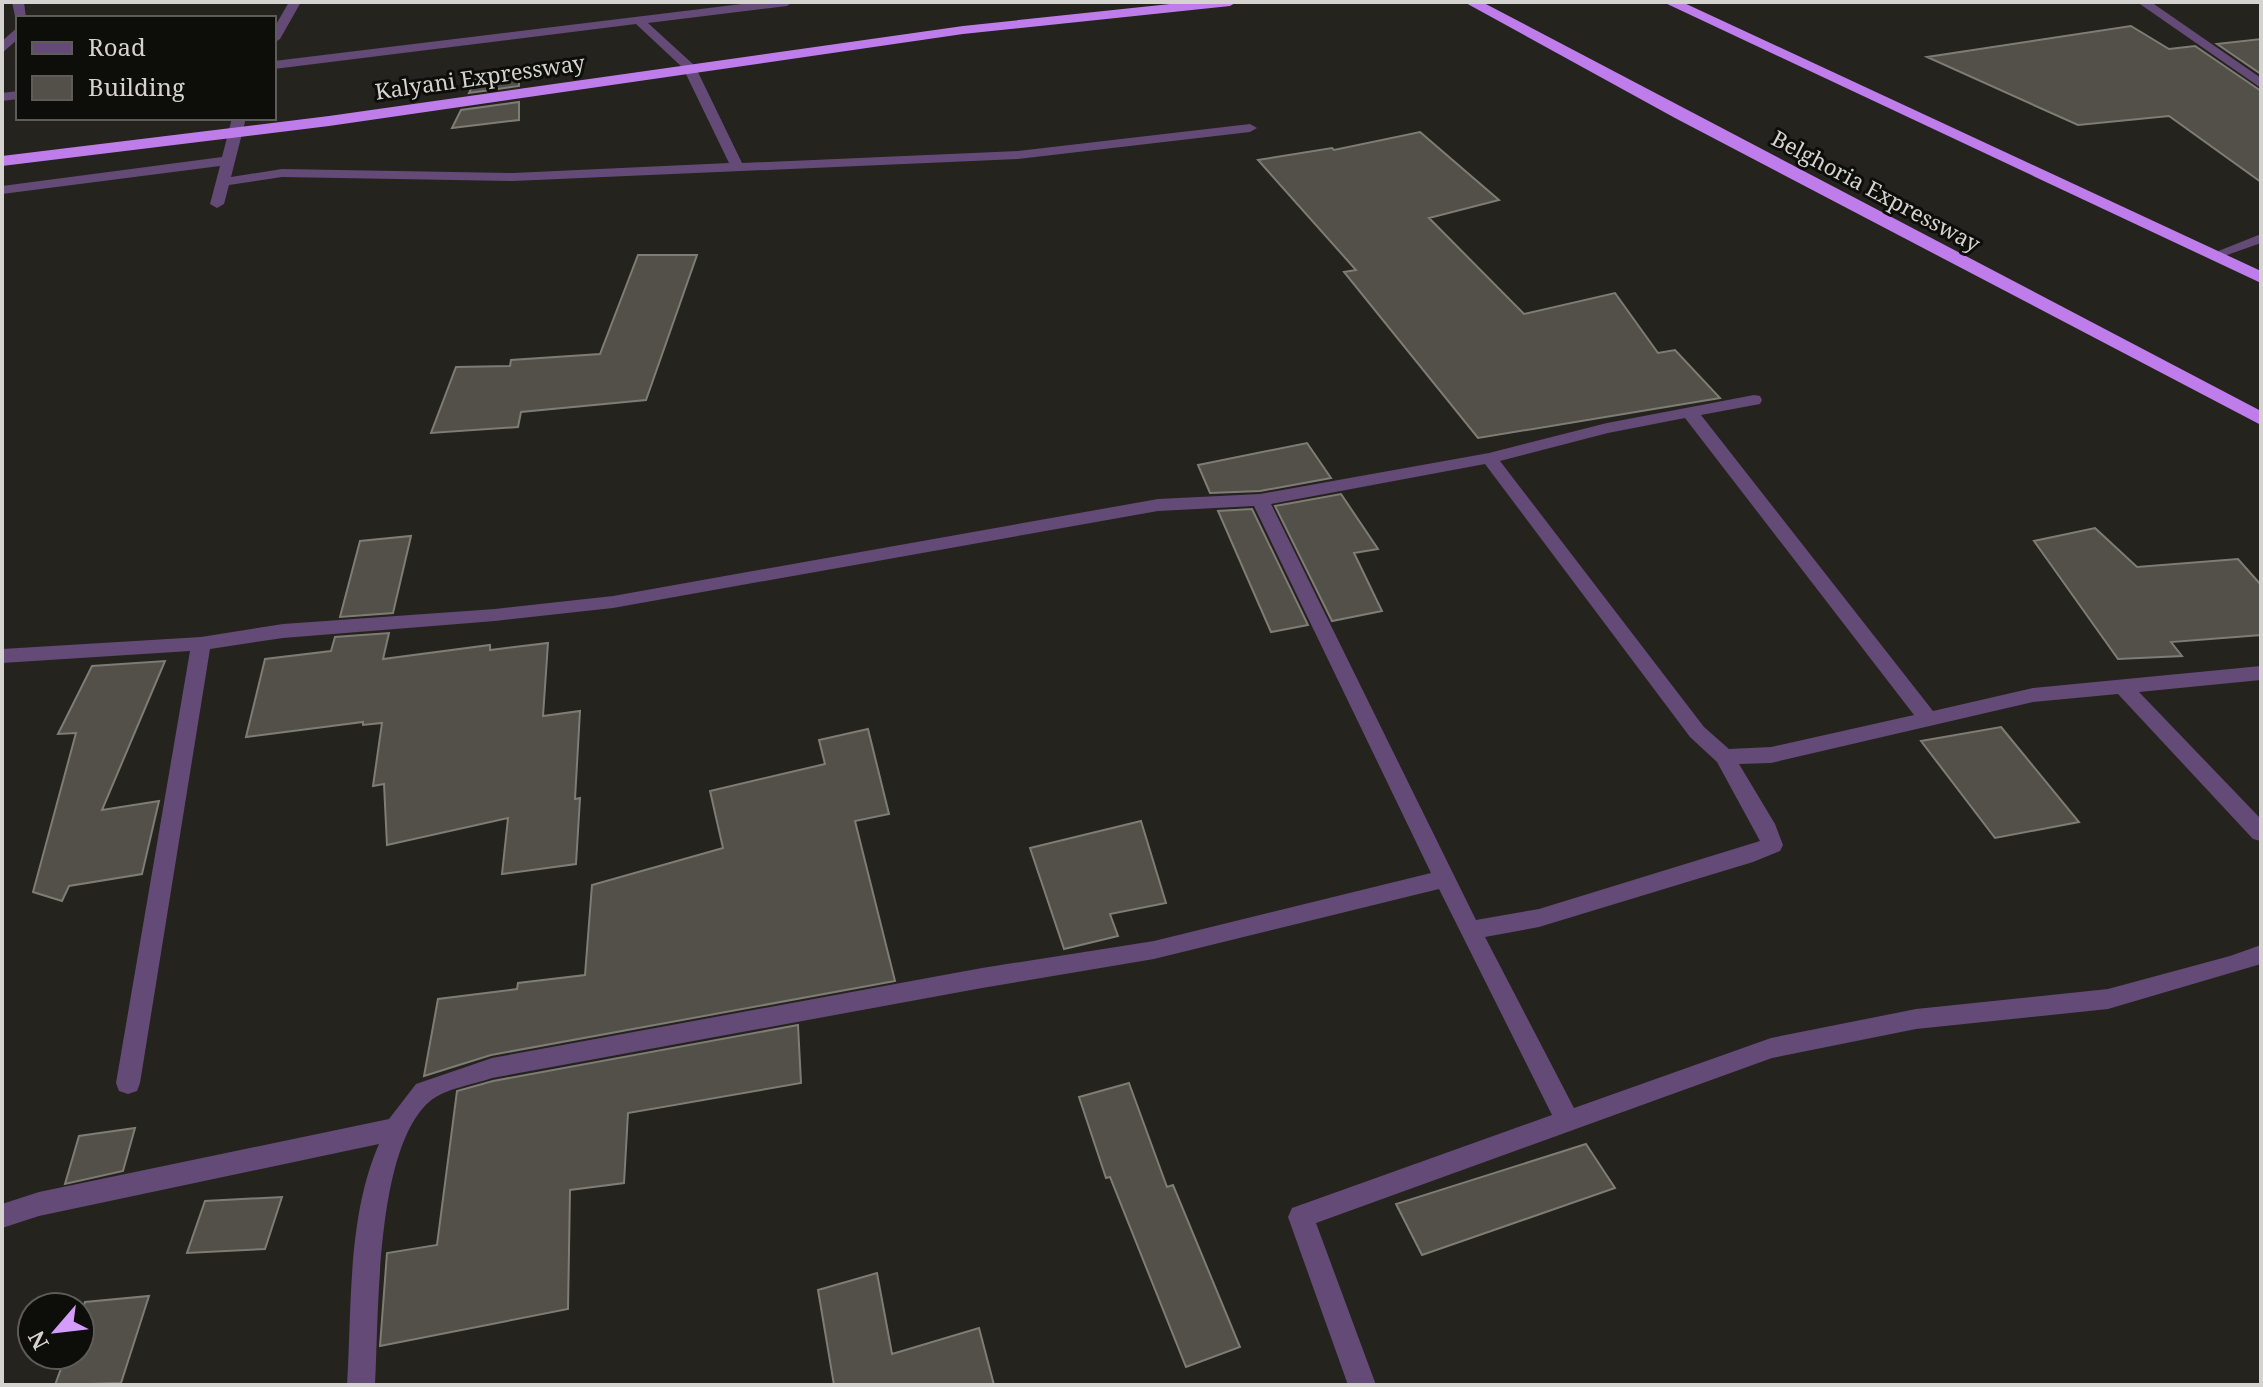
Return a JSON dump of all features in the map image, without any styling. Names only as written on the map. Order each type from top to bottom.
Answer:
[{"type":"highway","name":"Kalyani Expressway","points":[[2,161],[329,121],[963,30],[1230,2]]},
{"type":"highway","name":"Belghoria Expressway","points":[[1471,2],[2261,419]]},
{"type":"highway","points":[[1670,2],[2261,278]]},
{"type":"street","points":[[276,35],[295,2]]},
{"type":"street","points":[[276,65],[787,2]]},
{"type":"street","points":[[2143,2],[2261,84]]},
{"type":"street","points":[[638,20],[689,66],[738,168]]},
{"type":"street","points":[[2,49],[16,33]]},
{"type":"street","points":[[217,204],[238,120]]},
{"type":"street","points":[[223,182],[282,173],[513,177],[1018,155],[1250,128]]},
{"type":"street","points":[[2,190],[227,161]]},
{"type":"street","points":[[2213,256],[2261,238]]},
{"type":"street","points":[[2,656],[201,644],[283,631],[495,615],[613,602],[1158,505],[1260,500],[1489,458],[1607,428],[1754,400]]},
{"type":"street","points":[[1691,414],[1929,720]]},
{"type":"street","points":[[1470,930],[1539,918],[1753,854],[1772,845],[1767,830],[1724,757],[1697,732],[1489,458]]},
{"type":"street","points":[[1260,500],[1470,930],[1569,1123]]},
{"type":"street","points":[[128,1083],[201,644]]},
{"type":"street","points":[[1724,757],[1771,755],[2033,695],[2261,673]]},
{"type":"street","points":[[2122,686],[2261,833]]},
{"type":"street","points":[[361,1385],[375,1190],[395,1129],[420,1094],[492,1068],[982,978],[1154,950],[1447,878]]},
{"type":"street","points":[[1362,1385],[1301,1217],[1771,1048],[1916,1019],[2108,999],[2233,965],[2261,954]]},
{"type":"street","points":[[2,1216],[39,1204],[395,1129]]},
{"type":"building","points":[[2131,26],[2169,49],[2195,46],[2261,91],[2261,182],[2169,116],[2078,125],[1927,57]]},
{"type":"building","points":[[2261,39],[2261,74],[2217,44]]},
{"type":"building","points":[[519,72],[519,86],[469,93],[479,73]]},
{"type":"building","points":[[519,102],[519,120],[452,128],[461,110]]},
{"type":"building","points":[[1420,132],[1499,200],[1429,218],[1524,314],[1615,293],[1658,353],[1675,350],[1720,398],[1478,438],[1344,272],[1356,270],[1258,160],[1334,150]]},
{"type":"building","points":[[638,255],[697,255],[646,400],[521,412],[518,427],[431,433],[456,367],[510,366],[511,360],[600,354]]},
{"type":"building","points":[[1307,443],[1331,478],[1260,491],[1210,493],[1198,465]]},
{"type":"building","points":[[1341,494],[1378,549],[1354,553],[1382,611],[1332,621],[1275,506]]},
{"type":"building","points":[[1252,509],[1308,625],[1271,632],[1218,511]]},
{"type":"building","points":[[2095,528],[2137,567],[2238,559],[2261,585],[2261,635],[2171,642],[2182,656],[2118,659],[2034,541]]},
{"type":"building","points":[[411,536],[393,613],[340,617],[360,541]]},
{"type":"building","points":[[389,633],[383,659],[490,645],[490,650],[548,643],[543,716],[580,711],[575,799],[580,798],[576,864],[502,874],[508,818],[387,845],[384,784],[373,786],[382,723],[363,725],[363,722],[246,737],[265,659],[331,651],[335,637]]},
{"type":"building","points":[[165,661],[102,810],[159,801],[142,874],[69,886],[62,901],[33,892],[76,733],[58,734],[92,666]]},
{"type":"building","points":[[2001,727],[2079,822],[1995,838],[1921,741]]},
{"type":"building","points":[[868,729],[889,814],[855,821],[895,981],[491,1055],[424,1076],[438,999],[517,989],[518,983],[585,975],[592,885],[723,848],[710,791],[825,764],[819,740]]},
{"type":"building","points":[[1141,821],[1166,903],[1110,914],[1118,936],[1064,949],[1030,848]]},
{"type":"building","points":[[798,1025],[801,1083],[628,1113],[624,1183],[570,1190],[568,1309],[380,1346],[387,1253],[437,1245],[457,1091],[493,1081]]},
{"type":"building","points":[[1129,1083],[1167,1187],[1173,1185],[1240,1347],[1186,1367],[1110,1177],[1106,1178],[1079,1097]]},
{"type":"building","points":[[135,1128],[123,1171],[65,1184],[79,1136]]},
{"type":"building","points":[[1586,1144],[1615,1188],[1422,1255],[1396,1204]]},
{"type":"building","points":[[282,1197],[265,1249],[187,1253],[205,1201]]},
{"type":"building","points":[[877,1273],[892,1354],[979,1328],[994,1385],[834,1385],[818,1290]]},
{"type":"building","points":[[149,1296],[121,1383],[55,1385],[60,1371],[96,1371],[96,1301]]}]
